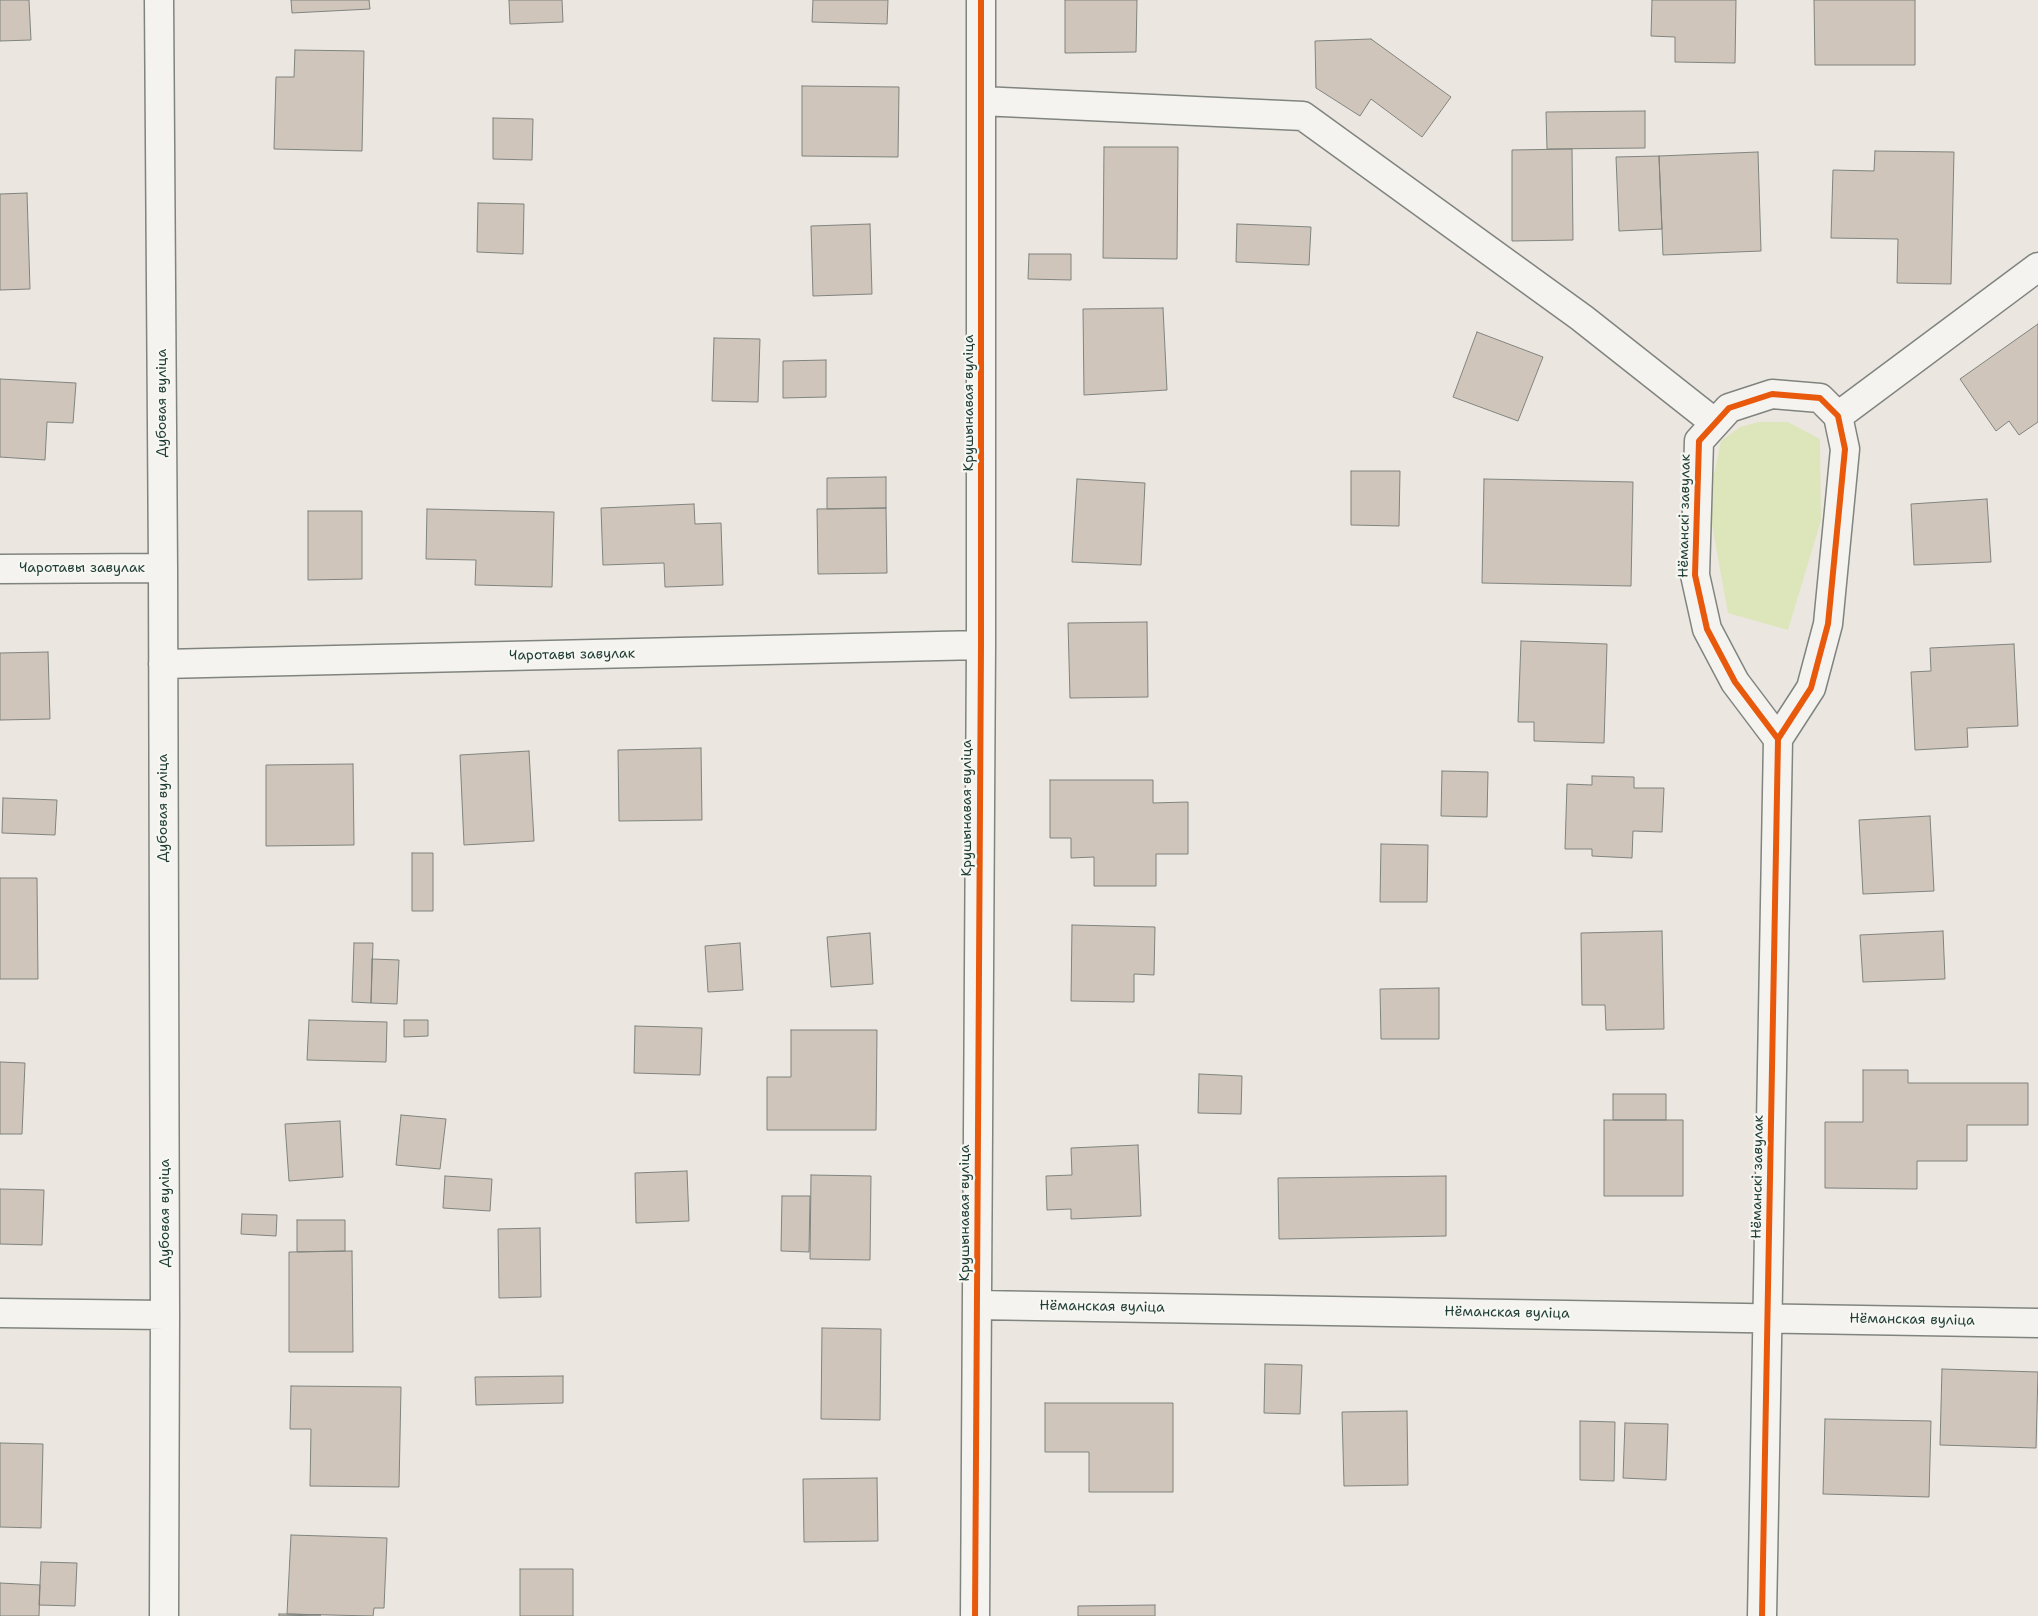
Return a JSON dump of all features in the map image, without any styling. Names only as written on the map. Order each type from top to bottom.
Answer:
[{"type":"street","name":"Дубовая вуліца","points":[[159,0],[163,568],[164,1616]]},
{"type":"street","name":"Крушынавая вуліца","points":[[975,1616],[981,645],[981,0]]},
{"type":"street","points":[[981,101],[1303,116],[1582,318],[1715,423]]},
{"type":"street","points":[[1778,739],[1811,688],[1828,624],[1845,449],[1838,416],[2038,267]]},
{"type":"street","name":"Нёманскі завулак","points":[[1762,1616],[1778,739],[1735,682],[1707,629],[1694,575],[1699,441],[1729,408],[1772,394],[1820,398],[1838,416]]},
{"type":"street","name":"Чаротавы завулак","points":[[0,569],[163,568]]},
{"type":"street","name":"Чаротавы завулак","points":[[163,664],[981,645]]},
{"type":"street","name":"Нёманская вуліца","points":[[977,1305],[2038,1323]]},
{"type":"street","points":[[0,1313],[165,1315]]},
{"type":"green space","points":[[1759,422],[1788,422],[1820,439],[1821,520],[1788,630],[1728,613],[1708,503],[1721,441],[1740,427]]},
{"type":"building","points":[[0,0],[29,0],[31,40],[0,41]]},
{"type":"building","points":[[291,0],[369,0],[370,9],[292,13]]},
{"type":"building","points":[[509,0],[562,0],[563,22],[510,24]]},
{"type":"building","points":[[813,0],[888,0],[887,24],[812,22]]},
{"type":"building","points":[[1065,0],[1137,0],[1136,52],[1065,53]]},
{"type":"building","points":[[1652,0],[1736,0],[1735,63],[1675,62],[1675,37],[1651,36]]},
{"type":"building","points":[[1814,0],[1915,0],[1915,65],[1815,65]]},
{"type":"building","points":[[1371,39],[1451,97],[1422,137],[1371,99],[1360,116],[1316,88],[1315,41]]},
{"type":"building","points":[[295,50],[364,51],[362,151],[274,149],[276,77],[294,77]]},
{"type":"building","points":[[802,86],[899,87],[898,157],[802,156]]},
{"type":"building","points":[[1645,111],[1645,148],[1547,149],[1546,112]]},
{"type":"building","points":[[493,118],[533,119],[532,160],[493,159]]},
{"type":"building","points":[[1104,147],[1178,147],[1177,259],[1103,258]]},
{"type":"building","points":[[1572,149],[1573,240],[1512,241],[1512,150]]},
{"type":"building","points":[[1875,151],[1954,152],[1951,284],[1897,283],[1898,239],[1831,238],[1833,170],[1874,171]]},
{"type":"building","points":[[1758,152],[1761,251],[1663,255],[1659,156]]},
{"type":"building","points":[[1659,156],[1662,229],[1619,231],[1616,157]]},
{"type":"building","points":[[27,193],[30,289],[0,290],[0,194]]},
{"type":"building","points":[[478,203],[524,204],[523,254],[477,252]]},
{"type":"building","points":[[870,224],[872,294],[813,296],[811,226]]},
{"type":"building","points":[[1237,224],[1311,227],[1309,265],[1236,262]]},
{"type":"building","points":[[1029,254],[1071,254],[1071,280],[1028,279]]},
{"type":"building","points":[[1163,308],[1167,390],[1084,395],[1083,309]]},
{"type":"building","points":[[2038,324],[2038,422],[2019,435],[2009,421],[1996,431],[1960,379]]},
{"type":"building","points":[[1477,332],[1543,357],[1518,421],[1453,397]]},
{"type":"building","points":[[714,338],[760,339],[758,402],[712,401]]},
{"type":"building","points":[[826,360],[826,397],[783,398],[783,361]]},
{"type":"building","points":[[0,379],[76,383],[73,423],[47,422],[45,460],[0,457]]},
{"type":"building","points":[[1351,471],[1400,471],[1399,526],[1351,525]]},
{"type":"building","points":[[886,477],[886,508],[827,509],[827,478]]},
{"type":"building","points":[[1077,479],[1145,483],[1141,565],[1072,562]]},
{"type":"building","points":[[1484,479],[1633,482],[1631,586],[1482,583]]},
{"type":"building","points":[[1987,499],[1991,562],[1914,565],[1911,504]]},
{"type":"building","points":[[694,504],[695,524],[721,523],[723,585],[665,587],[664,563],[603,565],[601,508]]},
{"type":"building","points":[[886,508],[887,573],[818,574],[817,509]]},
{"type":"building","points":[[427,509],[554,512],[552,587],[475,585],[476,560],[426,559]]},
{"type":"building","points":[[308,511],[362,511],[362,579],[308,580]]},
{"type":"building","points":[[1147,622],[1148,697],[1070,698],[1068,623]]},
{"type":"building","points":[[1521,641],[1607,644],[1604,743],[1534,741],[1534,722],[1518,722]]},
{"type":"building","points":[[2014,644],[2018,726],[1967,728],[1968,747],[1915,750],[1911,672],[1931,671],[1930,648]]},
{"type":"building","points":[[48,652],[50,719],[0,720],[0,653]]},
{"type":"building","points":[[701,748],[702,820],[619,821],[618,750]]},
{"type":"building","points":[[529,751],[534,841],[464,845],[460,755]]},
{"type":"building","points":[[353,764],[354,845],[266,846],[266,765]]},
{"type":"building","points":[[1442,771],[1488,772],[1487,817],[1441,816]]},
{"type":"building","points":[[1592,776],[1634,777],[1634,788],[1664,788],[1662,832],[1633,831],[1632,858],[1592,856],[1592,849],[1565,849],[1567,784],[1592,785]]},
{"type":"building","points":[[1050,780],[1153,780],[1153,803],[1188,802],[1188,854],[1156,854],[1156,886],[1094,886],[1094,857],[1071,858],[1071,838],[1050,838]]},
{"type":"building","points":[[3,798],[57,800],[55,835],[2,833]]},
{"type":"building","points":[[1930,816],[1934,891],[1863,894],[1859,820]]},
{"type":"building","points":[[1381,844],[1428,845],[1427,902],[1380,902]]},
{"type":"building","points":[[412,853],[433,853],[433,911],[412,911]]},
{"type":"building","points":[[0,878],[37,878],[38,979],[0,979]]},
{"type":"building","points":[[1072,925],[1155,927],[1154,975],[1134,974],[1134,1002],[1071,1001]]},
{"type":"building","points":[[1662,931],[1664,1029],[1606,1030],[1605,1005],[1582,1005],[1581,933]]},
{"type":"building","points":[[1943,931],[1945,979],[1863,982],[1860,935]]},
{"type":"building","points":[[870,933],[873,984],[831,987],[827,937]]},
{"type":"building","points":[[354,943],[373,943],[371,1003],[352,1002]]},
{"type":"building","points":[[740,943],[743,990],[708,992],[705,946]]},
{"type":"building","points":[[372,959],[399,960],[397,1004],[371,1003]]},
{"type":"building","points":[[1439,988],[1439,1039],[1381,1039],[1380,989]]},
{"type":"building","points":[[309,1020],[387,1022],[386,1062],[307,1060]]},
{"type":"building","points":[[404,1020],[428,1020],[428,1036],[404,1037]]},
{"type":"building","points":[[635,1026],[702,1028],[700,1075],[634,1073]]},
{"type":"building","points":[[791,1030],[877,1030],[876,1130],[767,1130],[767,1077],[791,1077]]},
{"type":"building","points":[[0,1062],[25,1063],[22,1134],[0,1134]]},
{"type":"building","points":[[1863,1070],[1908,1070],[1908,1083],[2028,1083],[2028,1125],[1967,1125],[1967,1161],[1917,1161],[1917,1189],[1825,1188],[1825,1122],[1863,1122]]},
{"type":"building","points":[[1199,1074],[1242,1076],[1241,1114],[1198,1113]]},
{"type":"building","points":[[1613,1094],[1666,1094],[1666,1120],[1613,1120]]},
{"type":"building","points":[[401,1115],[446,1119],[440,1169],[396,1165]]},
{"type":"building","points":[[1604,1120],[1683,1120],[1683,1196],[1604,1196]]},
{"type":"building","points":[[340,1121],[343,1177],[289,1181],[285,1124]]},
{"type":"building","points":[[1138,1145],[1141,1216],[1071,1219],[1071,1209],[1047,1210],[1046,1176],[1072,1175],[1071,1148]]},
{"type":"building","points":[[687,1171],[689,1221],[636,1223],[635,1173]]},
{"type":"building","points":[[811,1175],[871,1176],[870,1260],[810,1259]]},
{"type":"building","points":[[445,1176],[492,1179],[490,1211],[443,1208]]},
{"type":"building","points":[[1446,1176],[1446,1236],[1279,1239],[1278,1178]]},
{"type":"building","points":[[0,1189],[44,1190],[42,1245],[0,1244]]},
{"type":"building","points":[[782,1196],[810,1196],[809,1252],[781,1251]]},
{"type":"building","points":[[242,1214],[277,1215],[276,1236],[241,1234]]},
{"type":"building","points":[[297,1220],[345,1220],[345,1251],[297,1252]]},
{"type":"building","points":[[540,1228],[541,1297],[499,1298],[498,1229]]},
{"type":"building","points":[[352,1251],[353,1352],[289,1352],[289,1252]]},
{"type":"building","points":[[822,1328],[881,1329],[880,1420],[821,1419]]},
{"type":"building","points":[[1265,1364],[1302,1365],[1300,1414],[1264,1413]]},
{"type":"building","points":[[1942,1369],[2038,1372],[2036,1448],[1940,1445]]},
{"type":"building","points":[[563,1376],[563,1403],[476,1405],[475,1377]]},
{"type":"building","points":[[291,1386],[401,1387],[399,1487],[310,1486],[311,1429],[290,1429]]},
{"type":"building","points":[[1045,1403],[1173,1403],[1173,1492],[1089,1492],[1089,1452],[1045,1452]]},
{"type":"building","points":[[1407,1411],[1408,1485],[1344,1486],[1342,1412]]},
{"type":"building","points":[[1825,1419],[1931,1421],[1929,1497],[1823,1494]]},
{"type":"building","points":[[1580,1421],[1615,1422],[1614,1481],[1580,1480]]},
{"type":"building","points":[[1625,1423],[1668,1424],[1666,1480],[1623,1478]]},
{"type":"building","points":[[0,1443],[43,1444],[41,1528],[0,1527]]},
{"type":"building","points":[[877,1478],[878,1541],[804,1542],[803,1479]]},
{"type":"building","points":[[291,1535],[387,1538],[384,1608],[374,1608],[373,1616],[287,1614]]},
{"type":"building","points":[[41,1562],[77,1563],[75,1606],[39,1605]]},
{"type":"building","points":[[520,1569],[573,1569],[573,1616],[520,1616]]},
{"type":"building","points":[[0,1583],[40,1585],[39,1616],[0,1616]]},
{"type":"building","points":[[1155,1605],[1155,1616],[1078,1616],[1078,1606]]},
{"type":"building","points":[[279,1614],[287,1614],[321,1615],[279,1616]]},
{"type":"cycle path","points":[[975,1616],[981,645],[981,0]]},
{"type":"cycle path","points":[[1762,1616],[1778,739],[1811,688],[1828,624],[1845,449],[1838,416],[1820,398],[1772,394],[1729,408],[1699,441],[1695,575],[1707,629],[1735,682],[1778,739]]}]
